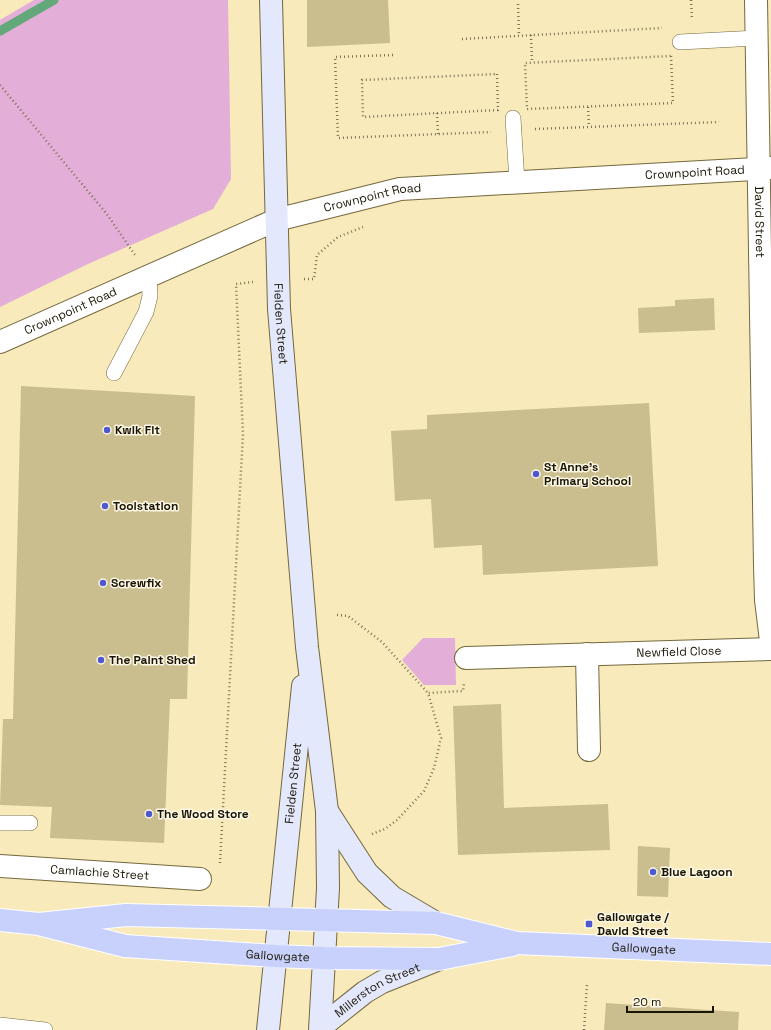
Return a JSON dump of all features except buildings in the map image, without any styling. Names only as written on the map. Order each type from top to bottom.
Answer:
[{"type":"main road","name":"Fielden Street","points":[[270,0],[280,317],[307,647],[327,811],[328,888],[325,958]]},
{"type":"main road","name":"Fielden Street","points":[[279,919],[307,647]]},
{"type":"main road","name":"Fielden Street","points":[[327,811],[367,873],[392,897],[436,923]]},
{"type":"main road","name":"Gallowgate","points":[[39,924],[126,915],[436,923],[517,944],[771,954]]},
{"type":"main road","points":[[268,1030],[279,919]]},
{"type":"main road","name":"Gallowgate","points":[[0,920],[39,924],[125,946],[275,956],[438,960],[517,944]]},
{"type":"main road","name":"Millerston Street","points":[[321,1028],[325,958]]},
{"type":"main road","name":"Millerston Street","points":[[321,1028],[364,992],[382,982],[438,960]]},
{"type":"street","name":"David Street","points":[[756,0],[765,168],[765,565],[766,600],[771,641]]},
{"type":"street","name":"Crownpoint Road","points":[[0,342],[276,220],[400,189],[765,168]]},
{"type":"street","name":"Newfield Close","points":[[466,658],[771,649]]},
{"type":"street","points":[[587,654],[589,750]]},
{"type":"street","name":"Camlachie Street","points":[[0,866],[200,879]]},
{"type":"lane","points":[[680,42],[757,38]]},
{"type":"lane","points":[[513,118],[516,182]]},
{"type":"lane","points":[[114,373],[146,312],[150,296],[149,277]]},
{"type":"lane","points":[[0,823],[30,823]]},
{"type":"lane","points":[[0,1025],[45,1030]]},
{"type":"path","points":[[691,0],[692,20]]},
{"type":"path","points":[[518,4],[519,36]]},
{"type":"path","points":[[462,39],[664,28]]},
{"type":"path","points":[[531,35],[532,63]]},
{"type":"path","points":[[394,55],[335,57],[338,138],[498,131]]},
{"type":"path","points":[[671,56],[673,103],[527,109],[525,63],[532,63],[671,56]]},
{"type":"path","points":[[497,74],[498,110],[437,113],[363,117],[362,80],[497,74]]},
{"type":"path","points":[[0,85],[106,213],[149,277]]},
{"type":"path","points":[[588,107],[589,127]]},
{"type":"path","points":[[437,113],[438,134]]},
{"type":"path","points":[[531,130],[719,122]]},
{"type":"path","points":[[200,879],[220,864],[243,434],[236,284],[278,279],[314,279],[317,255],[338,237],[364,227]]},
{"type":"path","points":[[337,615],[348,616],[382,642],[428,693],[441,738],[434,768],[424,791],[398,820],[385,829],[369,835]]},
{"type":"path","points":[[428,693],[463,691],[466,658]]},
{"type":"path","points":[[584,1030],[587,984]]},
{"type":"shaded area","points":[[34,0],[228,0],[231,179],[213,209],[88,264],[0,307],[0,20]]},
{"type":"shaded area","points":[[423,638],[455,638],[456,685],[424,685],[402,660]]},
{"type":"waterway","points":[[0,31],[54,0]]},
{"type":"place","name":"Kwik Fit","points":[[107,430]]},
{"type":"place","name":"St Anne's Primary School","points":[[536,474]]},
{"type":"place","name":"Toolstation","points":[[105,506]]},
{"type":"place","name":"Screwfix","points":[[103,583]]},
{"type":"place","name":"The Paint Shed","points":[[101,660]]},
{"type":"place","name":"The Wood Store","points":[[149,814]]},
{"type":"place","name":"Blue Lagoon","points":[[653,872]]},
{"type":"place","name":"Gallowgate / David Street","points":[[589,924]]}]
